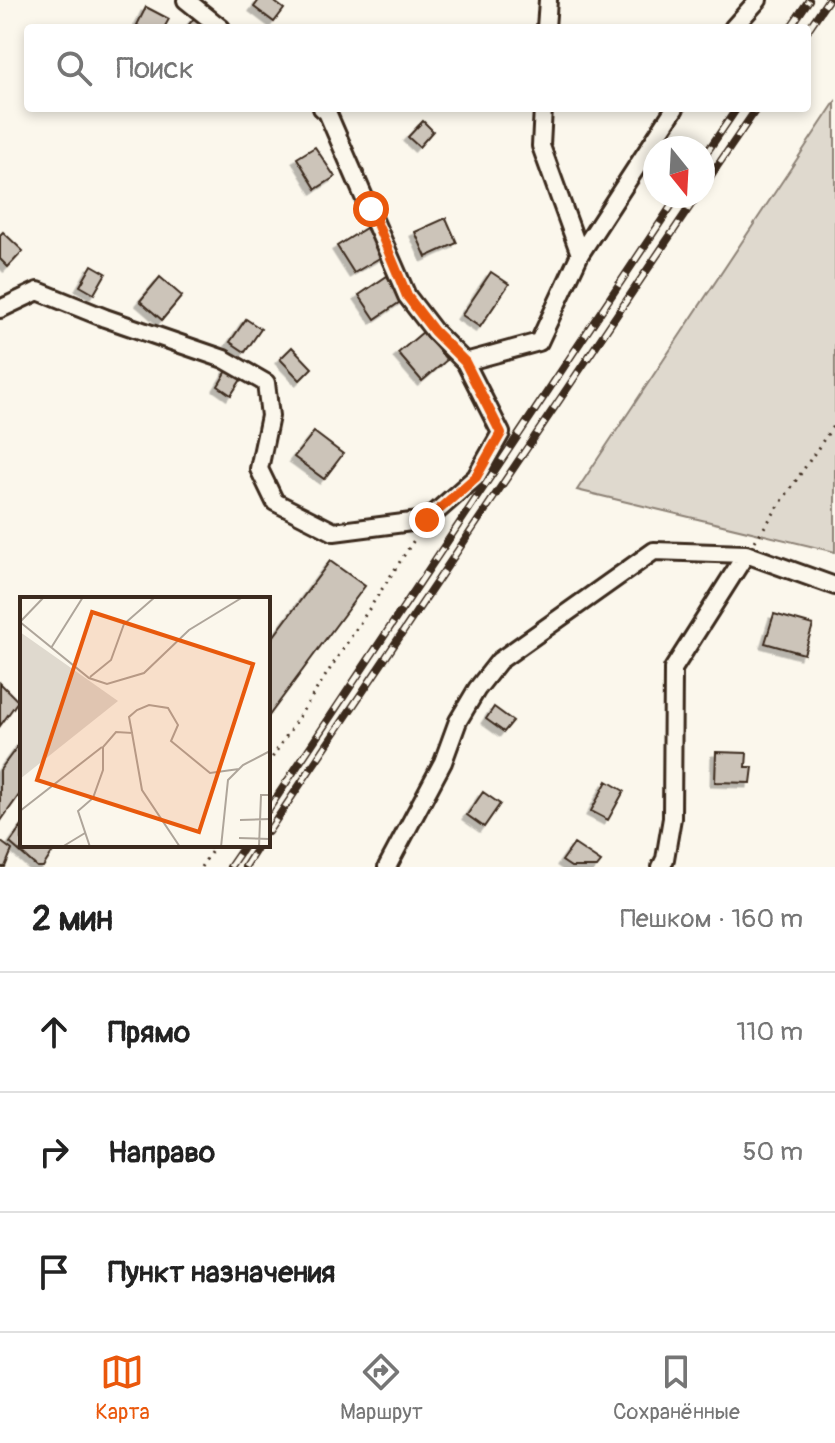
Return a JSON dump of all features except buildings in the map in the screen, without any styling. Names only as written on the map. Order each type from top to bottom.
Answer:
[{"type":"street","points":[[186,0],[216,24]]},
{"type":"street","points":[[546,24],[548,0]]},
{"type":"street","points":[[737,24],[758,0]]},
{"type":"street","points":[[0,309],[38,291],[224,359],[266,383],[270,416],[259,469],[275,502],[334,532],[427,520],[476,477],[501,433],[465,362],[434,331],[407,296],[327,112]]},
{"type":"street","points":[[543,112],[541,146],[580,254]]},
{"type":"street","points":[[465,362],[539,342],[580,254],[672,112]]},
{"type":"street","points":[[387,867],[443,762],[458,721],[499,661],[654,551],[746,554],[835,586]]},
{"type":"street","points":[[661,867],[672,818],[673,669],[746,554]]},
{"type":"path","points":[[746,554],[835,423]]},
{"type":"path","points":[[270,761],[427,520]]},
{"type":"path","points":[[201,867],[215,847]]},
{"type":"shaded area","points":[[835,102],[835,552],[577,490]]},
{"type":"railway","points":[[793,24],[809,0]]},
{"type":"railway","points":[[811,25],[828,0]]},
{"type":"railway","points":[[715,140],[734,112]]},
{"type":"railway","points":[[715,169],[754,112]]},
{"type":"railway","points":[[270,807],[670,208]]},
{"type":"railway","points":[[270,829],[689,208]]},
{"type":"railway","points":[[230,867],[244,847]]},
{"type":"railway","points":[[245,867],[258,847]]},
{"type":"route","points":[[371,209],[407,296],[434,331],[465,362],[501,433],[476,477],[427,520]]}]
